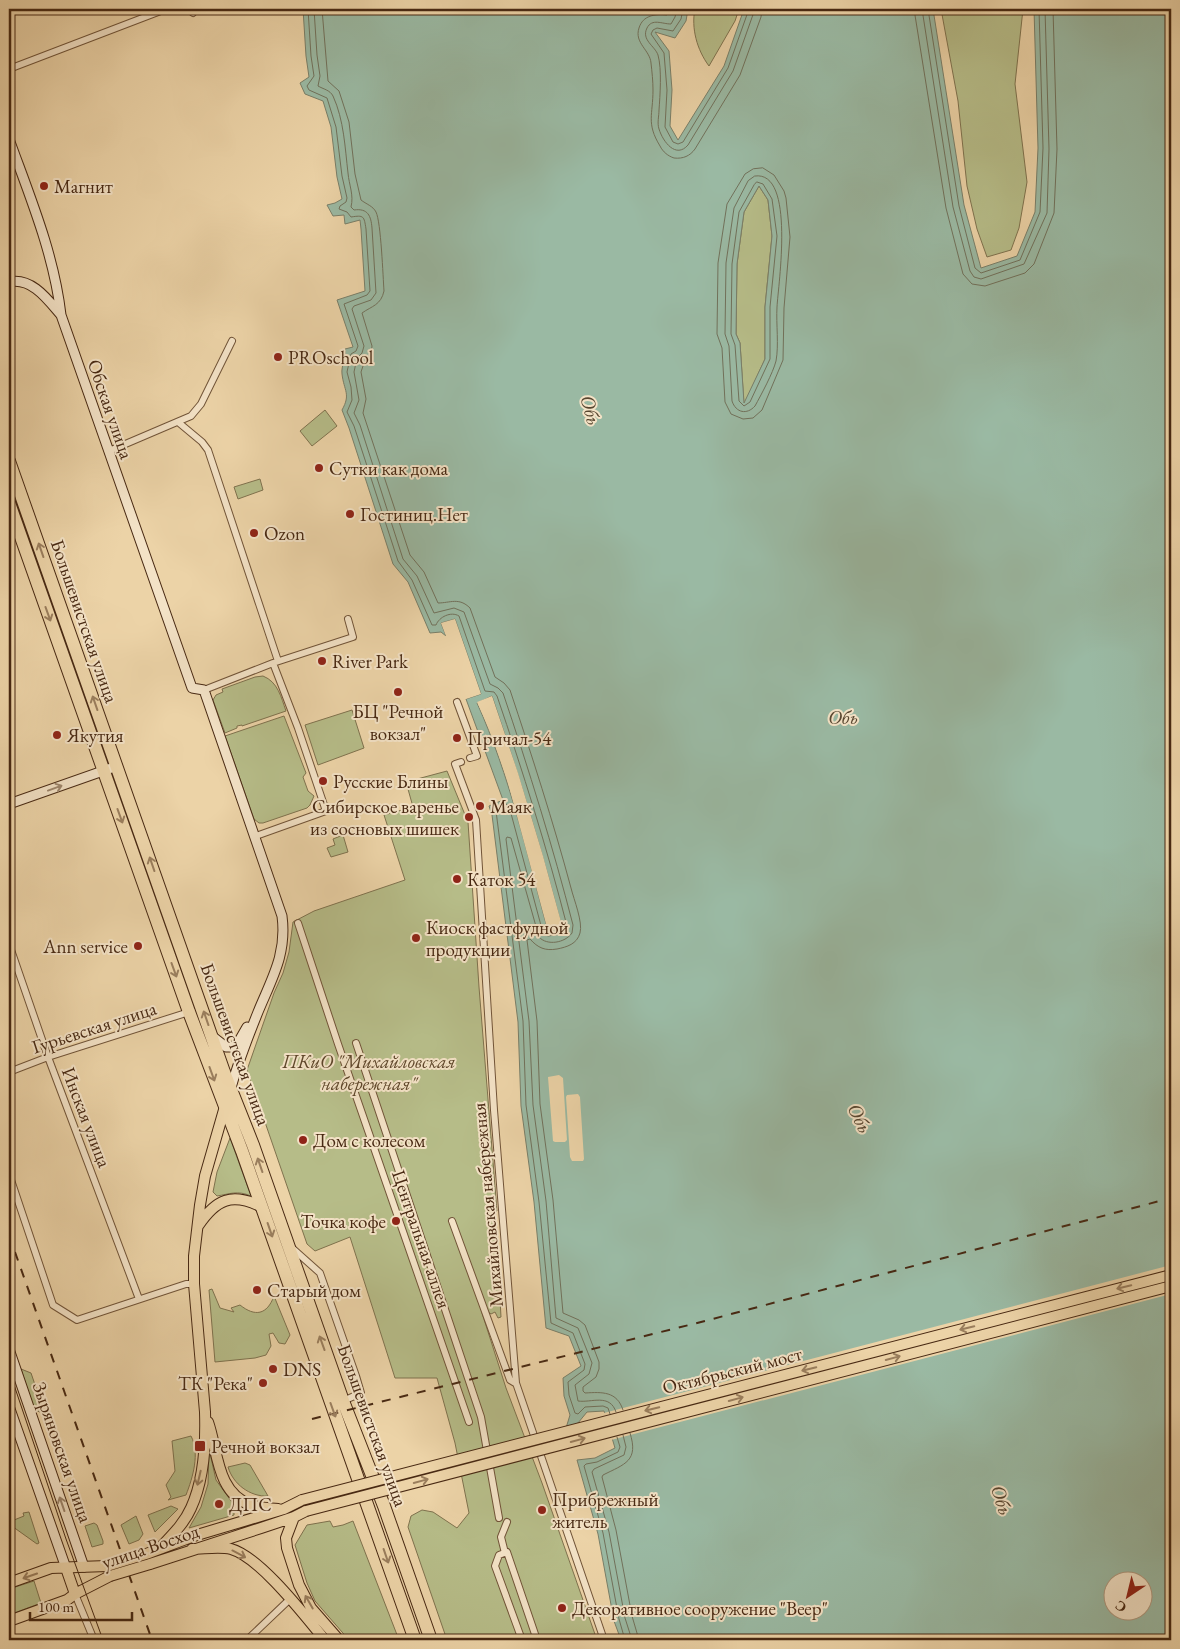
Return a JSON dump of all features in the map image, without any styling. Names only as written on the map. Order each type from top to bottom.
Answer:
[{"type":"highway","name":"Большевистская улица","points":[[9,461],[212,1036],[431,1640]]},
{"type":"highway","name":"Большевистская улица","points":[[9,503],[189,1012],[262,1207],[415,1640]]},
{"type":"main road","points":[[160,1548],[184,1520],[191,1508],[201,1469],[205,1412],[194,1284],[197,1226],[203,1189],[224,1107],[231,1088]]},
{"type":"main road","points":[[203,1189],[207,1199],[216,1204]]},
{"type":"main road","points":[[197,1226],[216,1204],[227,1200],[248,1200],[262,1207]]},
{"type":"main road","name":"Октябрьский мост","points":[[302,1500],[1171,1275]]},
{"type":"main road","name":"Октябрьский мост","points":[[306,1511],[1171,1286]]},
{"type":"main road","points":[[205,1412],[214,1438],[218,1465],[224,1481],[230,1489],[237,1497],[253,1506],[284,1509]]},
{"type":"main road","name":"улица Восход","points":[[148,1559],[160,1548],[284,1509],[302,1500]]},
{"type":"main road","name":"улица Восход","points":[[9,1621],[67,1600],[109,1571],[148,1559],[192,1549],[294,1517],[306,1511]]},
{"type":"main road","points":[[294,1517],[286,1538],[287,1548],[299,1585],[311,1608],[339,1640]]},
{"type":"main road","points":[[192,1549],[230,1549],[240,1553],[254,1563],[290,1599],[325,1640]]},
{"type":"main road","name":"улица Восход","points":[[9,1583],[51,1568],[84,1567],[109,1571]]},
{"type":"main road","name":"Зыряновская улица","points":[[66,1568],[75,1594]]},
{"type":"street","points":[[9,69],[166,9]]},
{"type":"street","name":"Обская улица","points":[[9,139],[46,241],[54,272],[61,315],[192,688],[204,690]]},
{"type":"street","points":[[9,282],[27,283],[38,290],[61,315]]},
{"type":"street","points":[[109,451],[189,418],[198,407],[232,341]]},
{"type":"street","points":[[178,422],[202,442],[208,450],[326,811],[256,836]]},
{"type":"street","points":[[231,1088],[238,1062],[274,976],[281,955],[284,932],[277,900],[256,836],[204,690],[276,662],[353,637],[348,619]]},
{"type":"street","points":[[458,702],[477,756],[470,758]]},
{"type":"street","name":"Михайловская набережная","points":[[461,762],[455,764],[476,820],[494,1110],[516,1383],[604,1640]]},
{"type":"street","points":[[9,804],[117,766]]},
{"type":"street","name":"Центральная аллея","points":[[298,923],[469,1422]]},
{"type":"street","name":"Инская улица","points":[[9,944],[48,1057],[139,1299]]},
{"type":"street","points":[[212,1036],[226,1046],[233,1047],[236,1045],[245,1031],[261,996],[274,976]]},
{"type":"street","name":"Гурьевская улица","points":[[9,1072],[48,1057],[189,1012]]},
{"type":"street","name":"Центральная аллея","points":[[356,1043],[481,1418],[499,1518]]},
{"type":"street","points":[[9,1174],[53,1305],[77,1320],[186,1284],[194,1284]]},
{"type":"street","name":"Михайловская набережная","points":[[452,1221],[510,1380],[515,1383]]},
{"type":"street","points":[[287,1244],[320,1273],[361,1393],[343,1401]]},
{"type":"street","name":"Зыряновская улица","points":[[9,1349],[84,1567]]},
{"type":"street","name":"Зыряновская улица","points":[[9,1406],[66,1568]]},
{"type":"street","points":[[507,1522],[501,1537],[505,1553],[537,1640]]},
{"type":"street","points":[[53,1532],[70,1527]]},
{"type":"street","points":[[505,1553],[499,1555],[495,1566],[522,1640]]},
{"type":"street","name":"Зыряновская улица","points":[[75,1594],[94,1640]]},
{"type":"street","points":[[247,1640],[290,1599]]},
{"type":"green space","points":[[695,9],[739,9],[735,21],[709,66],[701,53],[696,39]]},
{"type":"green space","points":[[941,9],[1023,9],[1015,84],[1027,182],[1019,228],[1011,250],[987,257],[977,229],[967,186],[958,101]]},
{"type":"green space","points":[[759,186],[768,200],[772,236],[765,307],[765,359],[744,405],[740,343],[736,334],[737,264],[744,212]]},
{"type":"green space","points":[[325,410],[337,426],[312,446],[300,431]]},
{"type":"green space","points":[[260,479],[263,490],[238,499],[234,487]]},
{"type":"green space","points":[[263,676],[276,686],[286,711],[237,726],[237,728],[225,733],[213,700],[216,695],[223,692],[222,689]]},
{"type":"green space","points":[[352,710],[364,748],[318,765],[305,725]]},
{"type":"green space","points":[[284,716],[306,773],[303,777],[308,791],[314,796],[307,808],[259,823],[254,819],[225,736]]},
{"type":"green space","name":"ПКиО \"Михайловская набережная\"","points":[[447,771],[468,822],[497,1211],[495,1212],[501,1317],[498,1318],[495,1312],[491,1314],[487,1311],[482,1313],[506,1388],[542,1483],[597,1640],[447,1640],[408,1527],[411,1516],[422,1510],[433,1512],[457,1528],[469,1513],[455,1443],[437,1378],[395,1378],[350,1237],[315,1251],[307,1244],[247,1070],[283,973],[289,952],[293,922],[314,911],[405,880],[384,815],[413,807],[406,782]]},
{"type":"green space","points":[[343,835],[348,852],[331,857],[327,848],[335,845],[333,839]]},
{"type":"green space","points":[[230,1138],[251,1196],[238,1193],[217,1196],[213,1192],[217,1172]]},
{"type":"green space","points":[[212,1289],[220,1308],[234,1312],[231,1308],[240,1305],[245,1309],[260,1312],[268,1307],[274,1296],[290,1335],[285,1344],[279,1343],[273,1333],[269,1334],[271,1346],[266,1355],[215,1362],[209,1290]]},
{"type":"green space","points":[[21,1369],[31,1373],[43,1408],[40,1412],[34,1410]]},
{"type":"green space","points":[[191,1436],[194,1443],[195,1457],[189,1488],[186,1495],[168,1500],[171,1497],[166,1485],[175,1471],[172,1441]]},
{"type":"green space","points":[[209,1449],[216,1480],[234,1505],[234,1515],[189,1528],[201,1507],[208,1484]]},
{"type":"green space","points":[[245,1463],[250,1465],[268,1496],[249,1492],[234,1479],[228,1467]]},
{"type":"green space","points":[[171,1506],[178,1509],[155,1532],[148,1515]]},
{"type":"green space","points":[[29,1512],[39,1543],[37,1544],[9,1524],[9,1522],[24,1516],[23,1513]]},
{"type":"green space","points":[[136,1516],[143,1534],[139,1540],[129,1544],[121,1525]]},
{"type":"green space","points":[[330,1521],[333,1527],[353,1521],[399,1640],[349,1640],[315,1601],[295,1545],[307,1525]]},
{"type":"green space","points":[[94,1523],[97,1525],[103,1544],[92,1547],[85,1526]]},
{"type":"green space","points":[[34,1581],[41,1603],[9,1615],[9,1589]]},
{"type":"water","name":"Обь","points":[[303,9],[688,9],[686,21],[675,38],[655,32],[669,51],[672,90],[670,126],[678,140],[724,66],[744,9],[933,9],[964,205],[981,268],[1017,256],[1035,212],[1038,148],[1034,9],[1171,9],[1171,1640],[621,1640],[614,1621],[598,1534],[577,1460],[595,1458],[615,1448],[604,1411],[587,1412],[578,1423],[566,1428],[570,1415],[564,1396],[563,1378],[581,1366],[569,1336],[546,1328],[534,1202],[521,1106],[518,1022],[492,815],[489,806],[503,800],[466,699],[481,694],[455,619],[441,623],[446,636],[441,632],[430,633],[408,582],[393,564],[342,410],[346,400],[342,371],[345,349],[353,347],[337,300],[365,291],[361,229],[360,220],[345,224],[344,215],[333,216],[327,205],[342,199],[337,177],[331,127],[323,101],[305,94],[300,83],[309,77]],"holes":[[[759,186],[768,200],[772,236],[765,307],[765,359],[744,403],[740,343],[736,334],[737,264],[744,212]],[[492,696],[529,812],[562,928],[548,931],[508,787],[489,731],[477,703]]]},
{"type":"pier","points":[[455,619],[481,694],[466,699],[466,697],[478,692],[453,622],[444,625],[448,637],[446,639],[443,637],[446,636],[441,623]]},
{"type":"pier","points":[[492,696],[518,773],[563,929],[548,931],[507,779],[491,733],[477,702]],"holes":[[[490,700],[541,857],[559,927],[550,929],[509,778],[493,732],[480,704]]]},
{"type":"pier","points":[[559,1075],[563,1078],[567,1140],[565,1142],[553,1141],[548,1077]]},
{"type":"pier","points":[[578,1094],[580,1097],[584,1159],[583,1161],[572,1161],[570,1157],[566,1097],[567,1095]]},
{"type":"pier","points":[[1171,1265],[1171,1294],[611,1440],[602,1414],[600,1414]]},
{"type":"tram line","points":[[9,1370],[66,1539],[103,1640]]},
{"type":"railway","points":[[312,1419],[701,1322],[1171,1198]]},
{"type":"railway","points":[[9,1235],[152,1640]]},
{"type":"place","name":"Магнит","points":[[44,186]]},
{"type":"place","name":"PROschool","points":[[278,357]]},
{"type":"place","name":"Сутки как дома","points":[[319,468]]},
{"type":"place","name":"Гостиниц.Нет","points":[[350,514]]},
{"type":"place","name":"Ozon","points":[[254,533]]},
{"type":"place","name":"River Park","points":[[322,661]]},
{"type":"place","name":"БЦ \"Речной вокзал\"","points":[[398,692]]},
{"type":"place","name":"Якутия","points":[[57,735]]},
{"type":"place","name":"Причал-54","points":[[457,738]]},
{"type":"place","name":"Русские Блины","points":[[323,781]]},
{"type":"place","name":"Маяк","points":[[480,806]]},
{"type":"place","name":"Сибирское варенье из сосновых шишек","points":[[469,817]]},
{"type":"place","name":"Каток 54","points":[[457,879]]},
{"type":"place","name":"Киоск фастфудной продукции","points":[[416,938]]},
{"type":"place","name":"Ann service","points":[[138,946]]},
{"type":"place","name":"Дом с колесом","points":[[303,1140]]},
{"type":"place","name":"Точка кофе","points":[[396,1221]]},
{"type":"place","name":"Старый дом","points":[[257,1290]]},
{"type":"place","name":"DNS","points":[[273,1369]]},
{"type":"place","name":"ТК \"Река\"","points":[[263,1383]]},
{"type":"place","name":"Речной вокзал","points":[[200,1446]]},
{"type":"place","name":"ДПС","points":[[219,1504]]},
{"type":"place","name":"Прибрежный житель","points":[[542,1510]]},
{"type":"place","name":"Декоративное сооружение \"Веер\"","points":[[562,1608]]}]
